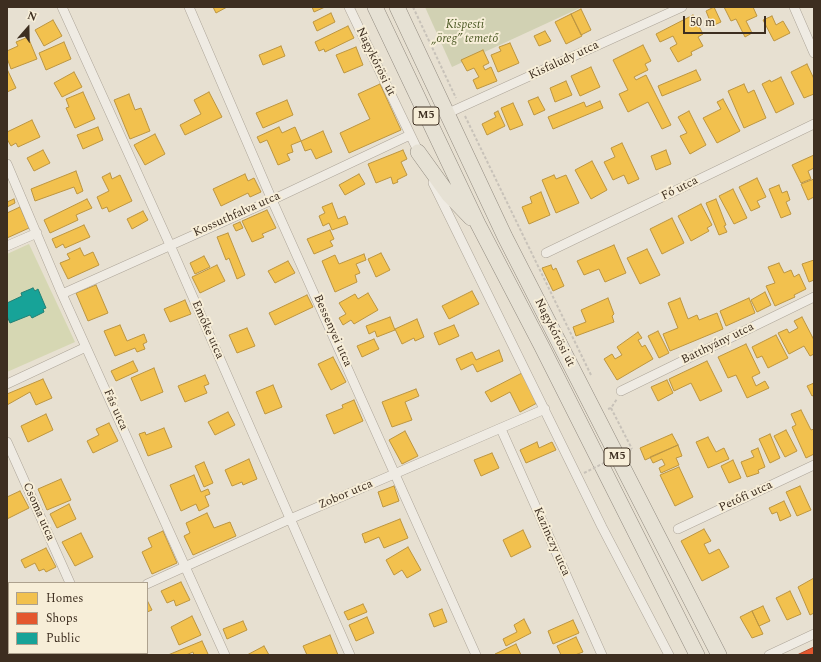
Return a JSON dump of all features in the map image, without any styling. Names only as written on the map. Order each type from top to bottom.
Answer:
[{"type":"main road","name":"Nagykőrösi út","points":[[375,7],[478,224],[697,655]]},
{"type":"main road","name":"Nagykőrösi út","points":[[397,7],[505,237],[719,655]]},
{"type":"main road","points":[[418,152],[449,195],[478,224]]},
{"type":"street","name":"Emőke utca","points":[[62,7],[170,245],[350,655]]},
{"type":"street","name":"Bessenyei utca","points":[[189,7],[272,200],[476,655]]},
{"type":"street","name":"Nagykőrösi út","points":[[348,7],[602,527],[669,655]]},
{"type":"street","name":"Kisfaludy utca","points":[[446,114],[682,7]]},
{"type":"street","points":[[794,7],[814,52]]},
{"type":"street","name":"Fő utca","points":[[546,253],[814,124]]},
{"type":"street","name":"Kossuthfalva utca","points":[[62,294],[272,200],[410,135]]},
{"type":"street","name":"Fás utca","points":[[7,164],[62,294],[225,655]]},
{"type":"street","points":[[7,246],[37,233]]},
{"type":"street","name":"Batthyány utca","points":[[621,391],[814,297]]},
{"type":"street","points":[[7,384],[86,347]]},
{"type":"street","name":"Zobor utca","points":[[148,584],[290,519],[545,409]]},
{"type":"street","name":"Kazinczy utca","points":[[501,429],[602,655]]},
{"type":"street","name":"Csoma utca","points":[[7,442],[70,582]]},
{"type":"street","name":"Petőfi utca","points":[[678,529],[814,465]]},
{"type":"street","points":[[769,655],[814,634]]},
{"type":"path","points":[[413,7],[594,380]]},
{"type":"path","points":[[584,473],[632,449],[611,408],[608,409],[605,402]]},
{"type":"green space","name":"Kispesti „öreg” temető","points":[[425,7],[582,7],[452,67]]},
{"type":"green space","points":[[29,244],[75,342],[7,372],[7,254]]},
{"type":"building: Homes","points":[[213,7],[227,7],[216,13]]},
{"type":"building: Homes","points":[[312,7],[325,7],[314,12]]},
{"type":"building: Homes","points":[[714,7],[721,22],[712,26],[706,11]]},
{"type":"building: Homes","points":[[724,7],[753,7],[757,16],[746,21],[752,33],[745,37],[736,19],[731,21]]},
{"type":"building: Homes","points":[[581,9],[591,30],[581,35],[571,14]]},
{"type":"building: Homes","points":[[331,13],[335,22],[317,31],[313,22]]},
{"type":"building: Homes","points":[[571,14],[582,36],[566,44],[555,22]]},
{"type":"building: Homes","points":[[693,15],[703,34],[698,37],[703,46],[691,52],[692,55],[678,62],[670,48],[677,44],[673,36],[660,42],[656,34]]},
{"type":"building: Homes","points":[[772,16],[776,25],[783,21],[790,33],[774,41],[763,20]]},
{"type":"building: Homes","points":[[53,20],[62,36],[44,46],[35,30]]},
{"type":"building: Homes","points":[[348,26],[354,38],[325,52],[324,49],[319,51],[315,42]]},
{"type":"building: Homes","points":[[545,31],[551,41],[539,46],[534,36]]},
{"type":"building: Homes","points":[[28,37],[37,59],[11,69],[7,58],[7,51],[18,46],[16,42]]},
{"type":"building: Homes","points":[[64,42],[71,59],[46,70],[39,53]]},
{"type":"building: Homes","points":[[510,43],[519,63],[498,72],[491,55],[501,51],[499,47]]},
{"type":"building: Homes","points":[[643,45],[651,61],[645,64],[648,70],[634,77],[636,80],[646,75],[671,125],[662,129],[648,102],[628,112],[619,94],[628,90],[613,60]]},
{"type":"building: Homes","points":[[281,46],[285,56],[263,65],[259,55]]},
{"type":"building: Homes","points":[[356,47],[363,65],[344,73],[336,55]]},
{"type":"building: Homes","points":[[483,50],[489,63],[483,66],[485,70],[491,67],[497,81],[477,89],[473,80],[479,77],[474,68],[467,71],[461,60]]},
{"type":"building: Homes","points":[[807,64],[814,79],[814,94],[804,98],[791,72]]},
{"type":"building: Homes","points":[[591,67],[600,87],[580,96],[571,76]]},
{"type":"building: Homes","points":[[7,69],[16,88],[7,92]]},
{"type":"building: Homes","points":[[696,70],[701,80],[662,96],[658,86]]},
{"type":"building: Homes","points":[[74,72],[82,87],[62,97],[54,83]]},
{"type":"building: Homes","points":[[781,77],[794,104],[776,113],[762,84],[770,80],[771,82]]},
{"type":"building: Homes","points":[[566,81],[572,95],[555,102],[550,88]]},
{"type":"building: Homes","points":[[380,84],[401,130],[349,153],[340,133],[370,119],[358,94]]},
{"type":"building: Homes","points":[[744,84],[748,93],[754,90],[766,118],[744,128],[728,91]]},
{"type":"building: Homes","points":[[83,92],[95,119],[75,128],[66,108],[69,107],[66,99]]},
{"type":"building: Homes","points":[[209,92],[222,117],[185,135],[180,125],[201,114],[194,100]]},
{"type":"building: Homes","points":[[129,94],[135,110],[141,108],[150,131],[130,139],[114,100]]},
{"type":"building: Homes","points":[[538,97],[545,110],[534,115],[528,101]]},
{"type":"building: Homes","points":[[723,99],[740,131],[717,143],[703,118],[721,109],[717,102]]},
{"type":"building: Homes","points":[[287,100],[293,115],[263,128],[256,113]]},
{"type":"building: Homes","points":[[600,101],[603,108],[553,129],[548,117],[584,102],[586,107]]},
{"type":"building: Homes","points":[[513,103],[523,125],[510,130],[501,108]]},
{"type":"building: Homes","points":[[498,111],[505,126],[487,135],[482,124],[496,117],[494,113]]},
{"type":"building: Homes","points":[[689,111],[706,145],[690,154],[680,136],[687,133],[678,117]]},
{"type":"building: Homes","points":[[32,120],[40,137],[18,147],[16,143],[11,146],[7,139],[7,132]]},
{"type":"building: Homes","points":[[98,127],[103,140],[83,149],[77,135]]},
{"type":"building: Homes","points":[[279,127],[282,133],[295,127],[301,141],[291,145],[293,152],[287,154],[290,160],[278,165],[267,140],[260,143],[257,137]]},
{"type":"building: Homes","points":[[323,131],[332,152],[316,159],[311,149],[305,151],[301,141]]},
{"type":"building: Homes","points":[[155,134],[165,154],[145,165],[134,145]]},
{"type":"building: Homes","points":[[622,143],[639,179],[628,184],[624,175],[613,180],[604,162],[615,157],[611,148]]},
{"type":"building: Homes","points":[[43,150],[50,163],[34,171],[27,158]]},
{"type":"building: Homes","points":[[403,150],[407,159],[401,162],[407,175],[397,180],[398,182],[393,184],[391,177],[376,183],[368,164]]},
{"type":"building: Homes","points":[[666,150],[671,164],[656,170],[651,156]]},
{"type":"building: Homes","points":[[814,155],[814,168],[808,171],[811,179],[801,183],[792,165]]},
{"type":"building: Homes","points":[[592,161],[607,190],[591,199],[575,170]]},
{"type":"building: Homes","points":[[76,171],[83,191],[77,194],[74,187],[35,201],[31,189]]},
{"type":"building: Homes","points":[[110,173],[112,179],[120,175],[132,201],[109,212],[107,207],[102,209],[97,197],[109,191],[102,177]]},
{"type":"building: Homes","points":[[245,174],[248,181],[254,178],[261,192],[250,197],[248,193],[221,206],[213,189]]},
{"type":"building: Homes","points":[[359,174],[365,184],[345,195],[339,185]]},
{"type":"building: Homes","points":[[554,175],[556,179],[566,175],[579,203],[556,213],[542,180]]},
{"type":"building: Homes","points":[[757,178],[766,197],[757,201],[760,207],[751,211],[739,187]]},
{"type":"building: Homes","points":[[814,179],[814,197],[808,200],[801,184]]},
{"type":"building: Homes","points":[[779,185],[782,193],[787,191],[790,200],[786,202],[791,214],[781,218],[769,189]]},
{"type":"building: Homes","points":[[733,189],[747,218],[734,224],[719,196]]},
{"type":"building: Homes","points":[[541,192],[550,215],[529,224],[522,207],[532,203],[530,197]]},
{"type":"building: Homes","points":[[14,199],[15,203],[7,207],[7,202]]},
{"type":"building: Homes","points":[[87,199],[92,208],[76,215],[78,220],[50,233],[44,220]]},
{"type":"building: Homes","points":[[716,199],[726,225],[724,226],[727,232],[719,235],[706,203]]},
{"type":"building: Homes","points":[[332,203],[338,219],[345,216],[348,224],[332,230],[329,223],[323,226],[319,216],[325,213],[322,207]]},
{"type":"building: Homes","points":[[701,204],[712,225],[707,228],[709,231],[691,241],[678,216]]},
{"type":"building: Homes","points":[[20,207],[29,228],[7,238],[7,213]]},
{"type":"building: Homes","points":[[267,210],[276,228],[262,234],[264,237],[252,242],[242,221]]},
{"type":"building: Homes","points":[[143,211],[148,220],[132,229],[127,219]]},
{"type":"building: Homes","points":[[672,218],[684,243],[662,254],[650,229]]},
{"type":"building: Homes","points":[[240,222],[243,228],[236,231],[233,225]]},
{"type":"building: Homes","points":[[84,225],[90,237],[65,248],[63,244],[56,248],[52,239]]},
{"type":"building: Homes","points":[[330,230],[334,239],[330,241],[333,246],[314,254],[307,239]]},
{"type":"building: Homes","points":[[228,233],[245,275],[237,279],[229,258],[226,260],[217,237]]},
{"type":"building: Homes","points":[[614,245],[626,273],[605,282],[599,269],[584,275],[577,261]]},
{"type":"building: Homes","points":[[80,248],[84,256],[93,252],[99,265],[68,279],[60,263],[70,259],[67,254]]},
{"type":"building: Homes","points":[[647,249],[660,275],[640,284],[627,258]]},
{"type":"building: Homes","points":[[381,253],[390,270],[376,277],[368,259]]},
{"type":"building: Homes","points":[[364,254],[366,260],[356,264],[360,273],[355,275],[357,282],[335,292],[322,261],[335,255],[339,264]]},
{"type":"building: Homes","points":[[204,256],[210,267],[195,274],[190,263]]},
{"type":"building: Homes","points":[[814,260],[814,280],[809,282],[802,264]]},
{"type":"building: Homes","points":[[288,261],[295,273],[275,283],[268,271]]},
{"type":"building: Homes","points":[[779,263],[784,273],[791,270],[794,277],[799,274],[806,289],[794,295],[795,297],[775,306],[766,286],[775,283],[768,267]]},
{"type":"building: Homes","points":[[217,265],[225,281],[200,293],[192,277]]},
{"type":"building: Homes","points":[[551,265],[553,270],[556,268],[564,286],[553,291],[542,268]]},
{"type":"building: Homes","points":[[96,285],[108,313],[88,321],[76,293]]},
{"type":"building: Homes","points":[[472,291],[479,304],[449,319],[442,306]]},
{"type":"building: Homes","points":[[765,292],[771,305],[757,312],[751,300]]},
{"type":"building: Homes","points":[[368,293],[378,310],[354,324],[351,320],[343,325],[339,318],[346,314],[339,303],[355,294],[358,299]]},
{"type":"building: Homes","points":[[307,295],[313,307],[275,325],[269,313]]},
{"type":"building: Homes","points":[[608,298],[614,314],[612,316],[614,322],[576,336],[573,327],[586,322],[581,310]]},
{"type":"building: Homes","points":[[680,298],[688,319],[697,315],[699,320],[717,313],[723,329],[670,351],[663,334],[678,328],[668,303]]},
{"type":"building: Homes","points":[[749,298],[755,313],[726,326],[720,311]]},
{"type":"building: Homes","points":[[185,300],[191,314],[170,322],[164,309]]},
{"type":"building: Homes","points":[[390,317],[395,330],[377,337],[375,331],[369,334],[366,326]]},
{"type":"building: Homes","points":[[802,317],[814,340],[814,354],[810,356],[804,346],[789,354],[778,333],[787,329],[789,333],[798,328],[794,321]]},
{"type":"building: Homes","points":[[417,319],[424,337],[415,341],[414,338],[402,344],[395,329]]},
{"type":"building: Homes","points":[[120,325],[127,341],[144,334],[147,342],[143,344],[145,349],[137,352],[135,348],[115,356],[104,331]]},
{"type":"building: Homes","points":[[454,325],[459,336],[439,345],[434,333]]},
{"type":"building: Homes","points":[[247,328],[255,346],[237,353],[229,335]]},
{"type":"building: Homes","points":[[658,331],[669,353],[659,358],[648,336]]},
{"type":"building: Homes","points":[[638,332],[642,338],[638,340],[642,347],[645,345],[653,359],[617,380],[604,359],[612,354],[615,359],[622,355],[617,347]]},
{"type":"building: Homes","points":[[776,335],[788,358],[768,368],[762,356],[757,358],[752,347]]},
{"type":"building: Homes","points":[[374,339],[379,349],[362,357],[357,346]]},
{"type":"building: Homes","points":[[746,344],[760,373],[752,377],[756,386],[765,381],[769,388],[747,398],[736,375],[728,378],[718,357]]},
{"type":"building: Homes","points":[[499,350],[503,361],[477,372],[473,364],[461,370],[456,359],[472,352],[476,360]]},
{"type":"building: Homes","points":[[333,357],[346,382],[331,390],[318,364]]},
{"type":"building: Homes","points":[[133,361],[138,371],[116,381],[111,371]]},
{"type":"building: Homes","points":[[707,361],[722,391],[700,401],[691,383],[674,391],[669,379]]},
{"type":"building: Homes","points":[[154,368],[163,392],[141,401],[131,378]]},
{"type":"building: Homes","points":[[522,373],[537,403],[520,412],[510,392],[491,402],[485,392]]},
{"type":"building: Homes","points":[[205,375],[209,384],[204,386],[207,393],[185,402],[178,386]]},
{"type":"building: Homes","points":[[43,379],[52,398],[36,405],[30,392],[7,405],[7,394]]},
{"type":"building: Homes","points":[[667,380],[673,393],[658,401],[651,387]]},
{"type":"building: Homes","points":[[814,383],[814,395],[812,396],[807,386]]},
{"type":"building: Homes","points":[[273,385],[282,407],[265,414],[256,392]]},
{"type":"building: Homes","points":[[416,389],[419,396],[405,402],[412,420],[392,427],[382,402]]},
{"type":"building: Homes","points":[[354,400],[363,421],[334,434],[326,415],[343,408],[342,405]]},
{"type":"building: Homes","points":[[801,410],[811,430],[814,429],[814,454],[806,458],[792,427],[796,425],[791,414]]},
{"type":"building: Homes","points":[[228,412],[235,425],[215,435],[208,422]]},
{"type":"building: Homes","points":[[46,414],[53,430],[28,442],[21,426]]},
{"type":"building: Homes","points":[[109,423],[118,441],[93,453],[87,441],[99,435],[96,429]]},
{"type":"building: Homes","points":[[164,428],[172,447],[148,456],[139,434],[145,432],[146,435]]},
{"type":"building: Homes","points":[[786,430],[797,451],[785,457],[774,436]]},
{"type":"building: Homes","points":[[405,431],[418,456],[402,464],[389,440]]},
{"type":"building: Homes","points":[[672,434],[678,445],[645,460],[640,448]]},
{"type":"building: Homes","points":[[770,434],[780,458],[770,463],[759,439]]},
{"type":"building: Homes","points":[[708,437],[716,452],[724,448],[729,459],[708,468],[696,442]]},
{"type":"building: Homes","points":[[537,442],[539,448],[552,442],[556,450],[526,463],[520,450]]},
{"type":"building: Homes","points":[[678,445],[682,456],[676,458],[679,465],[661,473],[659,468],[665,465],[662,459],[653,463],[650,457]]},
{"type":"building: Homes","points":[[758,448],[765,467],[758,470],[759,473],[747,477],[741,462],[754,457],[751,451]]},
{"type":"building: Homes","points":[[492,453],[499,468],[481,476],[474,460]]},
{"type":"building: Homes","points":[[249,459],[257,479],[243,485],[242,482],[232,486],[225,470]]},
{"type":"building: Homes","points":[[733,460],[741,478],[729,483],[721,466]]},
{"type":"building: Homes","points":[[204,462],[213,483],[204,487],[195,466]]},
{"type":"building: Homes","points":[[679,467],[693,497],[675,506],[660,475]]},
{"type":"building: Homes","points":[[194,475],[201,492],[208,489],[210,494],[205,496],[209,506],[199,511],[196,504],[181,511],[170,485]]},
{"type":"building: Homes","points":[[61,479],[71,500],[47,510],[38,489]]},
{"type":"building: Homes","points":[[394,486],[399,501],[383,507],[378,492]]},
{"type":"building: Homes","points":[[800,486],[811,510],[797,516],[786,492]]},
{"type":"building: Homes","points":[[20,491],[29,508],[7,519],[7,497]]},
{"type":"building: Homes","points":[[784,501],[791,516],[780,521],[777,512],[772,514],[769,508]]},
{"type":"building: Homes","points":[[69,504],[76,519],[57,528],[50,514]]},
{"type":"building: Homes","points":[[207,513],[214,528],[230,522],[236,536],[193,555],[184,536],[190,533],[186,523]]},
{"type":"building: Homes","points":[[400,519],[408,538],[384,548],[379,537],[365,543],[362,534]]},
{"type":"building: Homes","points":[[704,529],[711,541],[704,544],[709,554],[719,549],[729,567],[702,581],[681,541]]},
{"type":"building: Homes","points":[[523,530],[531,547],[511,557],[503,540]]},
{"type":"building: Homes","points":[[163,531],[177,563],[152,574],[142,552],[152,547],[148,538]]},
{"type":"building: Homes","points":[[81,533],[93,557],[75,566],[62,542]]},
{"type":"building: Homes","points":[[408,547],[421,570],[407,578],[402,570],[394,575],[386,560]]},
{"type":"building: Homes","points":[[46,548],[56,567],[46,572],[44,569],[39,571],[35,563],[25,568],[21,560]]},
{"type":"building: Homes","points":[[814,578],[814,613],[810,615],[798,587]]},
{"type":"building: Homes","points":[[181,582],[190,600],[176,606],[174,600],[167,603],[161,591]]},
{"type":"building: Homes","points":[[790,591],[801,614],[787,620],[776,598]]},
{"type":"building: Homes","points":[[148,602],[152,610],[148,612]]},
{"type":"building: Homes","points":[[363,604],[367,612],[348,620],[344,612]]},
{"type":"building: Homes","points":[[763,606],[770,621],[759,626],[752,611]]},
{"type":"building: Homes","points":[[442,609],[447,622],[434,627],[429,614]]},
{"type":"building: Homes","points":[[752,611],[763,634],[752,638],[740,617]]},
{"type":"building: Homes","points":[[192,616],[201,635],[179,645],[171,627]]},
{"type":"building: Homes","points":[[367,617],[374,633],[356,641],[349,625]]},
{"type":"building: Homes","points":[[524,619],[531,633],[506,646],[503,639],[517,632],[514,625]]},
{"type":"building: Homes","points":[[573,620],[579,633],[553,644],[548,631]]},
{"type":"building: Homes","points":[[243,621],[247,630],[227,639],[223,629]]},
{"type":"building: Homes","points":[[330,635],[338,655],[307,655],[303,646]]},
{"type":"building: Homes","points":[[576,637],[583,652],[575,655],[561,655],[557,646]]},
{"type":"building: Homes","points":[[202,641],[208,654],[194,655],[193,652],[186,655],[168,655]]},
{"type":"building: Homes","points":[[516,644],[521,655],[495,654]]},
{"type":"building: Homes","points":[[264,646],[269,655],[247,655]]},
{"type":"building: Homes","points":[[44,654],[72,654],[69,655]]},
{"type":"building: Homes","points":[[122,654],[148,655],[122,655]]},
{"type":"building: Shops","points":[[814,647],[814,655],[797,655]]},
{"type":"building: Public","points":[[33,288],[35,291],[38,289],[46,308],[43,309],[44,312],[32,318],[30,315],[10,323],[7,316],[7,303],[22,296],[21,293]]}]
